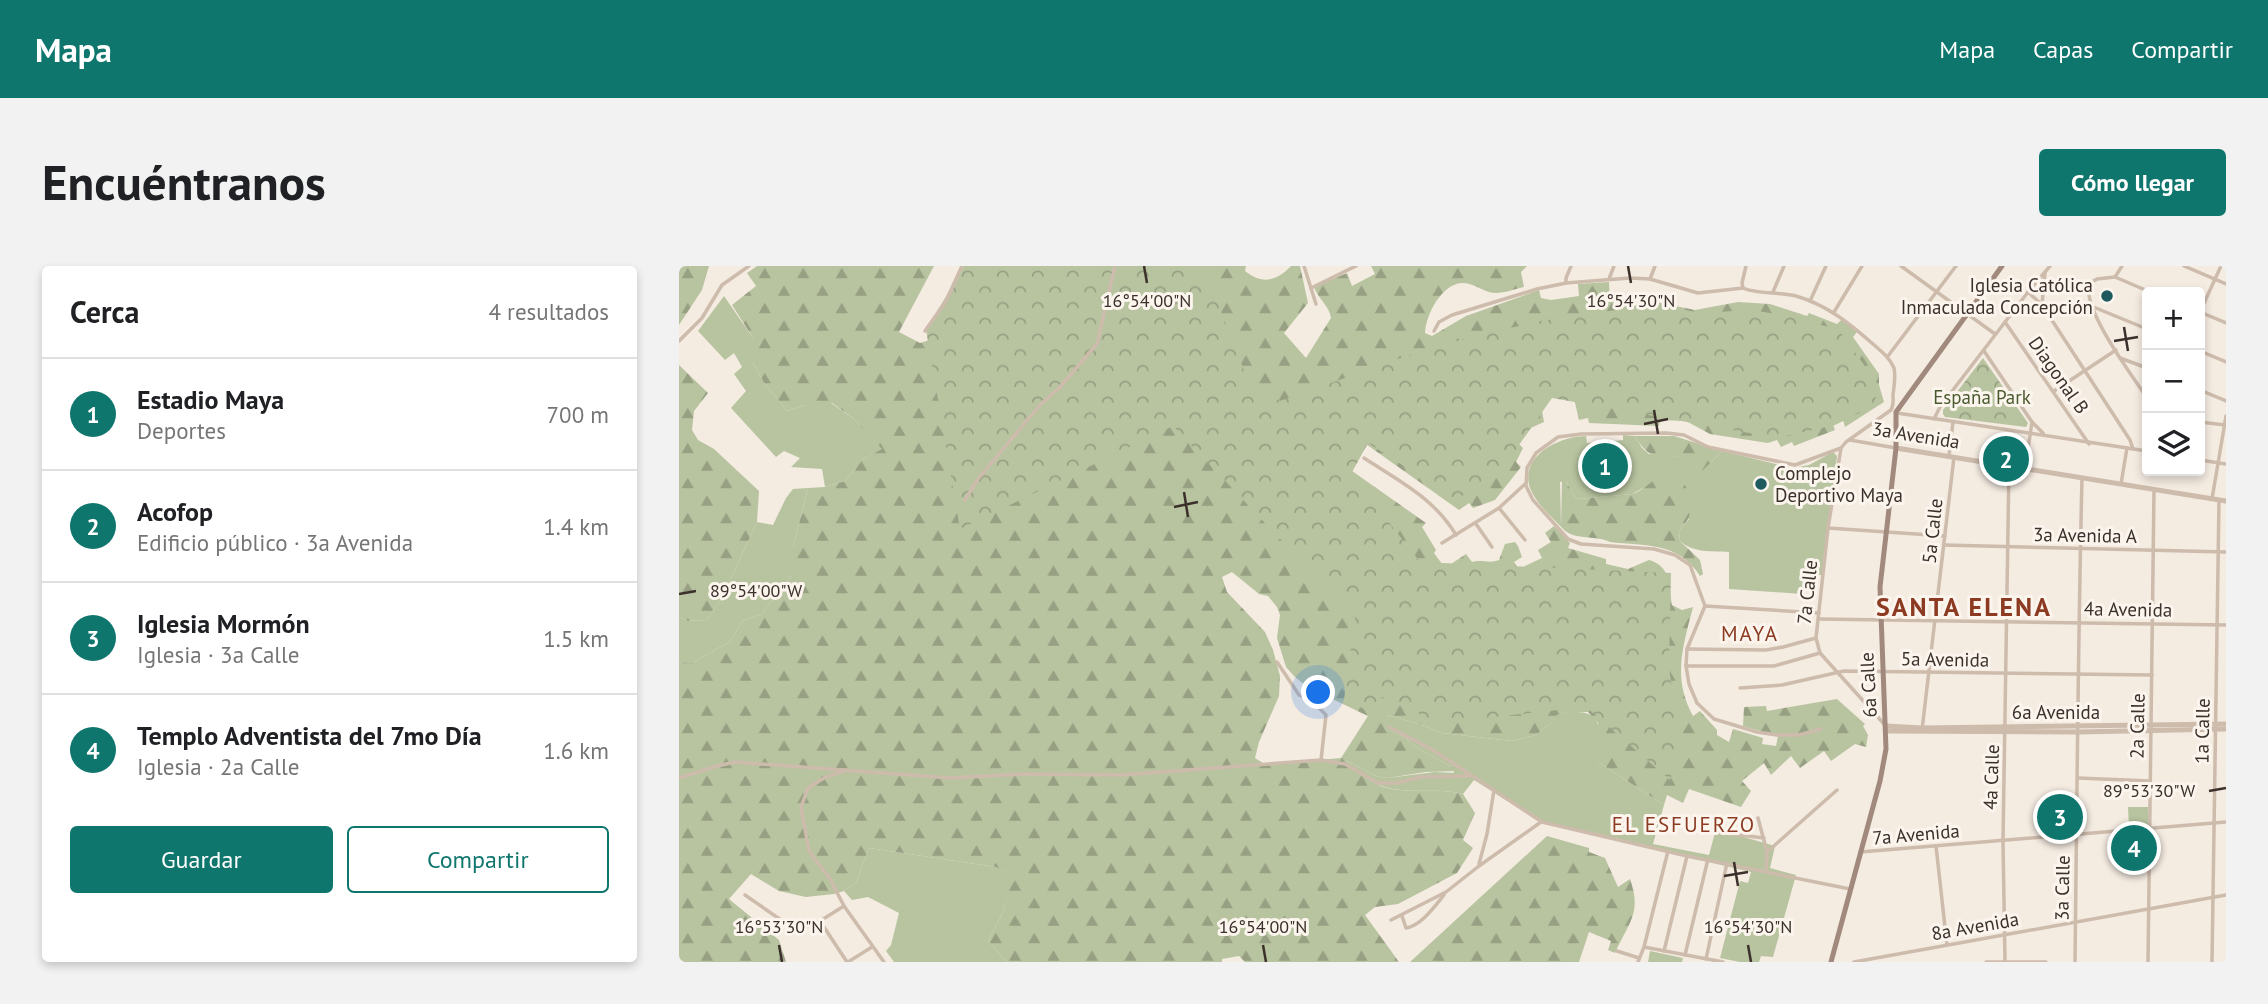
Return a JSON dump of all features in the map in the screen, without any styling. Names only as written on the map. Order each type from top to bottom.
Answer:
[{"type":"main road","points":[[1896,412],[2002,266]]},
{"type":"main road","name":"6a Calle","points":[[1831,962],[1880,781],[1886,749],[1880,587],[1896,448],[1896,412]]},
{"type":"street","points":[[679,341],[702,318],[722,285],[749,266]]},
{"type":"street","points":[[925,331],[946,301],[961,266]]},
{"type":"street","points":[[965,500],[978,479],[1040,405],[1059,388],[1097,344],[1115,266]]},
{"type":"street","points":[[1304,266],[1316,304]]},
{"type":"street","points":[[1311,288],[1356,266]]},
{"type":"street","points":[[1566,284],[1571,266]]},
{"type":"street","points":[[1609,279],[1614,266]]},
{"type":"street","points":[[1650,279],[1655,266]]},
{"type":"street","points":[[1743,288],[1746,266]]},
{"type":"street","points":[[1773,292],[1784,266]]},
{"type":"street","points":[[1810,300],[1826,266]]},
{"type":"street","points":[[1833,312],[1860,266]]},
{"type":"street","points":[[1903,266],[1995,334]]},
{"type":"street","points":[[1887,357],[1956,266]]},
{"type":"street","points":[[1934,419],[1940,407],[1995,334],[2050,266]]},
{"type":"street","points":[[2115,277],[2122,266]]},
{"type":"street","points":[[2184,266],[2226,284]]},
{"type":"street","points":[[2205,301],[2221,266]]},
{"type":"street","points":[[2042,305],[2045,272]]},
{"type":"street","points":[[2142,289],[2115,277],[2097,279],[2090,283],[2087,293],[2091,306],[2120,358],[2142,391]]},
{"type":"street","points":[[1434,331],[1439,322],[1452,315],[1537,289],[1609,279],[1650,279],[1698,293],[1743,288],[1810,300],[1852,325],[1887,357],[1895,372],[1893,408],[1841,448],[1805,463],[1795,465],[1708,447],[1684,435],[1666,433],[1567,435],[1551,440],[1536,453],[1527,468],[1526,484],[1534,500],[1574,543],[1654,549],[1684,559],[1696,578],[1706,606],[1687,649],[1686,666],[1692,694],[1697,703],[1714,719],[1777,735],[1799,735],[1821,729]]},
{"type":"street","points":[[2028,292],[2042,305],[2130,440],[2133,449]]},
{"type":"street","points":[[2091,306],[2142,327]]},
{"type":"street","points":[[2205,314],[2226,323]]},
{"type":"street","name":"Diagonal B","points":[[2005,323],[2089,443]]},
{"type":"street","points":[[2054,391],[2116,350]]},
{"type":"street","points":[[1984,351],[2032,422],[2044,435]]},
{"type":"street","points":[[2205,354],[2226,362]]},
{"type":"street","points":[[2120,358],[2142,366]]},
{"type":"street","points":[[2205,392],[2226,401]]},
{"type":"street","points":[[1896,412],[2142,450]]},
{"type":"street","name":"1a Calle","points":[[2212,962],[2218,463],[2226,416]]},
{"type":"street","name":"5a Calle","points":[[1922,730],[1945,536],[1953,422]]},
{"type":"street","points":[[2025,469],[2032,422]]},
{"type":"street","points":[[2205,423],[2225,425]]},
{"type":"street","name":"3a Avenida","points":[[1850,440],[2219,500]]},
{"type":"street","name":"7a Calle","points":[[1841,448],[1828,528],[1816,638],[1820,653],[1886,729]]},
{"type":"street","points":[[2121,484],[2127,448]]},
{"type":"street","points":[[1364,458],[1439,510],[1456,535]]},
{"type":"street","points":[[2205,461],[2226,464]]},
{"type":"street","name":"4a Calle","points":[[2005,961],[2003,841],[2009,466]]},
{"type":"street","name":"3a Calle","points":[[2075,962],[2077,673],[2082,478]]},
{"type":"street","points":[[1442,543],[1499,508],[1526,484]]},
{"type":"street","name":"2a Calle","points":[[2148,962],[2154,490]]},
{"type":"street","points":[[1499,508],[1525,540]]},
{"type":"street","points":[[1476,524],[1492,547]]},
{"type":"street","points":[[1828,528],[1945,536]]},
{"type":"street","name":"3a Avenida A","points":[[1944,545],[2226,552]]},
{"type":"street","points":[[1706,606],[1819,613]]},
{"type":"street","name":"4a Avenida","points":[[1819,619],[2226,625]]},
{"type":"street","points":[[1687,649],[1766,650],[1816,638]]},
{"type":"street","points":[[1686,666],[1775,666],[1820,653]]},
{"type":"street","points":[[1277,663],[1299,695],[1312,701],[1327,715],[1321,760]]},
{"type":"street","name":"5a Avenida","points":[[1740,688],[1782,685],[1837,671],[2152,675]]},
{"type":"street","points":[[1389,727],[1433,750],[1542,821],[1688,856],[1851,889]]},
{"type":"street","name":"6a Avenida","points":[[1886,729],[2077,730],[2226,727]]},
{"type":"street","points":[[679,778],[735,762],[951,778],[1023,774],[1121,775],[1321,760],[1345,764],[1378,783],[1396,783],[1421,777],[1471,776]]},
{"type":"street","points":[[845,770],[808,788],[801,807],[809,851],[884,962]]},
{"type":"street","points":[[2078,778],[2150,781]]},
{"type":"street","points":[[1479,866],[1494,790]]},
{"type":"street","points":[[1767,852],[1837,790]]},
{"type":"street","points":[[1758,818],[1767,852],[1766,872]]},
{"type":"street","points":[[1391,920],[1446,892],[1542,821]]},
{"type":"street","name":"7a Avenida","points":[[1860,852],[2226,822]]},
{"type":"street","points":[[1709,831],[1764,838]]},
{"type":"street","points":[[1936,846],[1947,946]]},
{"type":"street","points":[[1617,951],[1638,960],[1644,947],[1668,851]]},
{"type":"street","points":[[1664,951],[1688,856]]},
{"type":"street","points":[[1685,955],[1708,859]]},
{"type":"street","points":[[1706,958],[1727,863]]},
{"type":"street","points":[[1402,916],[1406,928],[1413,927],[1446,892]]},
{"type":"street","points":[[745,895],[797,932],[844,906]]},
{"type":"street","name":"8a Avenida","points":[[1854,962],[1885,959],[2226,895]]},
{"type":"street","points":[[820,921],[847,962],[872,947]]},
{"type":"street","points":[[1644,947],[1723,962]]},
{"type":"street","points":[[1986,962],[2046,962]]},
{"type":"green space","points":[[679,266],[709,266],[702,290],[679,325]]},
{"type":"green space","points":[[757,266],[934,266],[899,332],[920,343],[1164,266],[1246,266],[1245,271],[1263,280],[1275,278],[1291,266],[1300,266],[1308,303],[1284,333],[1306,358],[1331,318],[1314,287],[1347,273],[1352,286],[1375,274],[1371,266],[1527,266],[1521,272],[1524,287],[1496,293],[1460,283],[1445,291],[1438,298],[1426,325],[1425,333],[1432,336],[1466,316],[1539,290],[1541,298],[1551,300],[1579,296],[1578,284],[1609,282],[1610,300],[1649,307],[1651,301],[1695,310],[1738,302],[1770,304],[1807,316],[1809,313],[1837,324],[1842,319],[1857,332],[1853,337],[1879,374],[1884,402],[1845,427],[1843,420],[1833,424],[1835,430],[1794,446],[1792,442],[1781,447],[1777,440],[1768,443],[1710,434],[1686,421],[1660,420],[1659,426],[1589,423],[1588,418],[1579,420],[1572,390],[1549,397],[1541,405],[1544,422],[1524,431],[1517,442],[1523,448],[1516,462],[1521,467],[1495,500],[1473,508],[1469,503],[1459,510],[1363,442],[1345,466],[1426,523],[1422,527],[1436,550],[1434,553],[1445,568],[1466,554],[1472,562],[1499,560],[1505,544],[1515,542],[1522,557],[1514,562],[1519,569],[1542,558],[1538,550],[1551,542],[1545,533],[1554,526],[1570,543],[1568,548],[1606,559],[1606,564],[1628,569],[1649,560],[1656,563],[1668,578],[1672,605],[1682,610],[1693,607],[1683,649],[1681,675],[1693,716],[1700,711],[1717,730],[1717,735],[1729,742],[1733,729],[1763,738],[1762,744],[1776,746],[1778,736],[1743,726],[1744,707],[1766,706],[1767,711],[1837,699],[1865,724],[1863,726],[1868,735],[1866,747],[1855,744],[1831,761],[1824,751],[1800,768],[1791,756],[1771,775],[1764,763],[1742,781],[1751,791],[1741,807],[1689,789],[1683,803],[1667,795],[1664,805],[1598,762],[1598,723],[1588,712],[1557,715],[1536,735],[1512,741],[1442,733],[1389,715],[1385,728],[1406,738],[1417,748],[1456,771],[1387,778],[1376,776],[1345,760],[1367,778],[1390,789],[1463,794],[1475,813],[1463,840],[1473,848],[1457,873],[1398,904],[1375,907],[1365,915],[1399,962],[1245,962],[1239,956],[1222,959],[1222,962],[1007,962],[988,941],[1003,912],[1012,876],[996,867],[869,848],[856,883],[844,891],[806,897],[779,891],[751,874],[729,899],[779,940],[786,962],[679,962],[679,662],[692,663],[731,641],[742,621],[762,614],[793,574],[793,547],[808,488],[825,487],[845,481],[863,459],[882,449],[855,420],[832,403],[815,413],[806,405],[787,411],[764,383],[753,363],[753,338],[732,305],[756,286],[747,273]],"holes":[[[1232,572],[1259,594],[1268,596],[1277,607],[1280,615],[1277,638],[1286,667],[1294,676],[1307,687],[1368,716],[1341,758],[1266,765],[1255,758],[1279,696],[1280,676],[1265,632],[1227,592],[1222,577]]]},
{"type":"green space","points":[[964,266],[1203,266],[1249,383],[1280,401],[1435,346],[1540,321],[1657,304],[1700,313],[1752,310],[1793,317],[1839,330],[1877,383],[1875,405],[1835,425],[1777,438],[1552,398],[1486,492],[1452,497],[1368,443],[1351,474],[1420,562],[1671,573],[1669,667],[1680,746],[1670,780],[1586,707],[1440,723],[1382,697],[1370,712],[1344,699],[1355,618],[1173,426],[960,529],[926,330]]},
{"type":"green space","points":[[724,296],[753,338],[753,363],[764,383],[787,411],[806,405],[831,403],[855,420],[883,449],[863,459],[845,481],[825,487],[822,469],[791,467],[800,458],[784,451],[776,457],[731,408],[746,391],[734,374],[742,367],[734,353],[725,360],[698,331]]},
{"type":"green space","name":"España Park","points":[[1983,358],[2028,423],[2026,427],[1945,417],[1943,414],[1943,410]]},
{"type":"green space","points":[[679,365],[708,393],[694,411],[692,430],[698,440],[714,449],[759,491],[757,522],[722,598],[707,620],[688,621],[679,617]]},
{"type":"green space","points":[[1623,435],[1635,436],[1649,454],[1711,462],[1722,451],[1793,468],[1809,465],[1833,452],[1837,456],[1822,575],[1805,574],[1802,594],[1729,589],[1729,552],[1709,551],[1685,545],[1680,541],[1679,531],[1689,519],[1645,487],[1632,494],[1578,499],[1566,481],[1560,482],[1561,526],[1565,531],[1536,500],[1530,488],[1528,476],[1536,457],[1565,439],[1586,436],[1587,443],[1623,440]]},
{"type":"green space","points":[[1635,436],[1674,436],[1722,451],[1701,472],[1693,472],[1682,464],[1682,457],[1655,456],[1645,450]]},
{"type":"green space","points":[[1666,474],[1679,479],[1687,489],[1690,510],[1686,523],[1679,531],[1680,541],[1700,560],[1703,574],[1700,576],[1692,565],[1672,551],[1577,536],[1565,531],[1561,526],[1562,479],[1578,499],[1632,494]]},
{"type":"green space","points":[[808,488],[793,547],[793,574],[762,614],[742,621],[731,641],[692,663],[679,662],[679,617],[688,621],[707,620],[722,598],[757,522],[773,525],[793,489]]},
{"type":"green space","points":[[1580,712],[1595,719],[1599,732],[1598,762],[1664,805],[1653,844],[1709,855],[1716,829],[1775,846],[1770,868],[1796,875],[1773,957],[1761,956],[1759,962],[1720,958],[1740,881],[1748,883],[1751,872],[1536,819],[1474,780],[1463,794],[1392,789],[1366,778],[1341,758],[1376,776],[1387,778],[1435,772],[1454,773],[1452,767],[1417,748],[1406,738],[1384,728],[1389,715],[1442,733],[1512,741],[1536,735],[1552,722],[1556,715]]},
{"type":"green space","points":[[2128,807],[2148,807],[2148,827],[2129,828]]},
{"type":"green space","points":[[1547,836],[1589,848],[1589,852],[1605,858],[1618,887],[1630,879],[1634,909],[1615,953],[1608,950],[1611,941],[1589,932],[1579,962],[1410,962]]},
{"type":"green space","points":[[869,848],[996,867],[1013,876],[1003,912],[988,941],[1007,962],[894,962],[886,951],[891,945],[899,913],[868,897],[852,900],[844,891],[856,883]]},
{"type":"green space","points":[[1650,951],[1683,958],[1682,962],[1648,962]]},
{"type":"place","name":"Iglesia Católica Inmaculada Concepción","points":[[2107,296]]},
{"type":"place","name":"Acofop","points":[[2006,459]]},
{"type":"place","name":"Estadio Maya","points":[[1605,466]]},
{"type":"place","name":"Complejo Deportivo Maya","points":[[1761,484]]},
{"type":"place","name":"Iglesia Mormón","points":[[2060,817]]},
{"type":"place","name":"Templo Adventista del 7mo Día","points":[[2134,848]]},
{"type":"district","name":"SANTA ELENA","points":[[1964,606]]},
{"type":"district","name":"MAYA","points":[[1750,633]]},
{"type":"district","name":"EL ESFUERZO","points":[[1684,824]]}]
